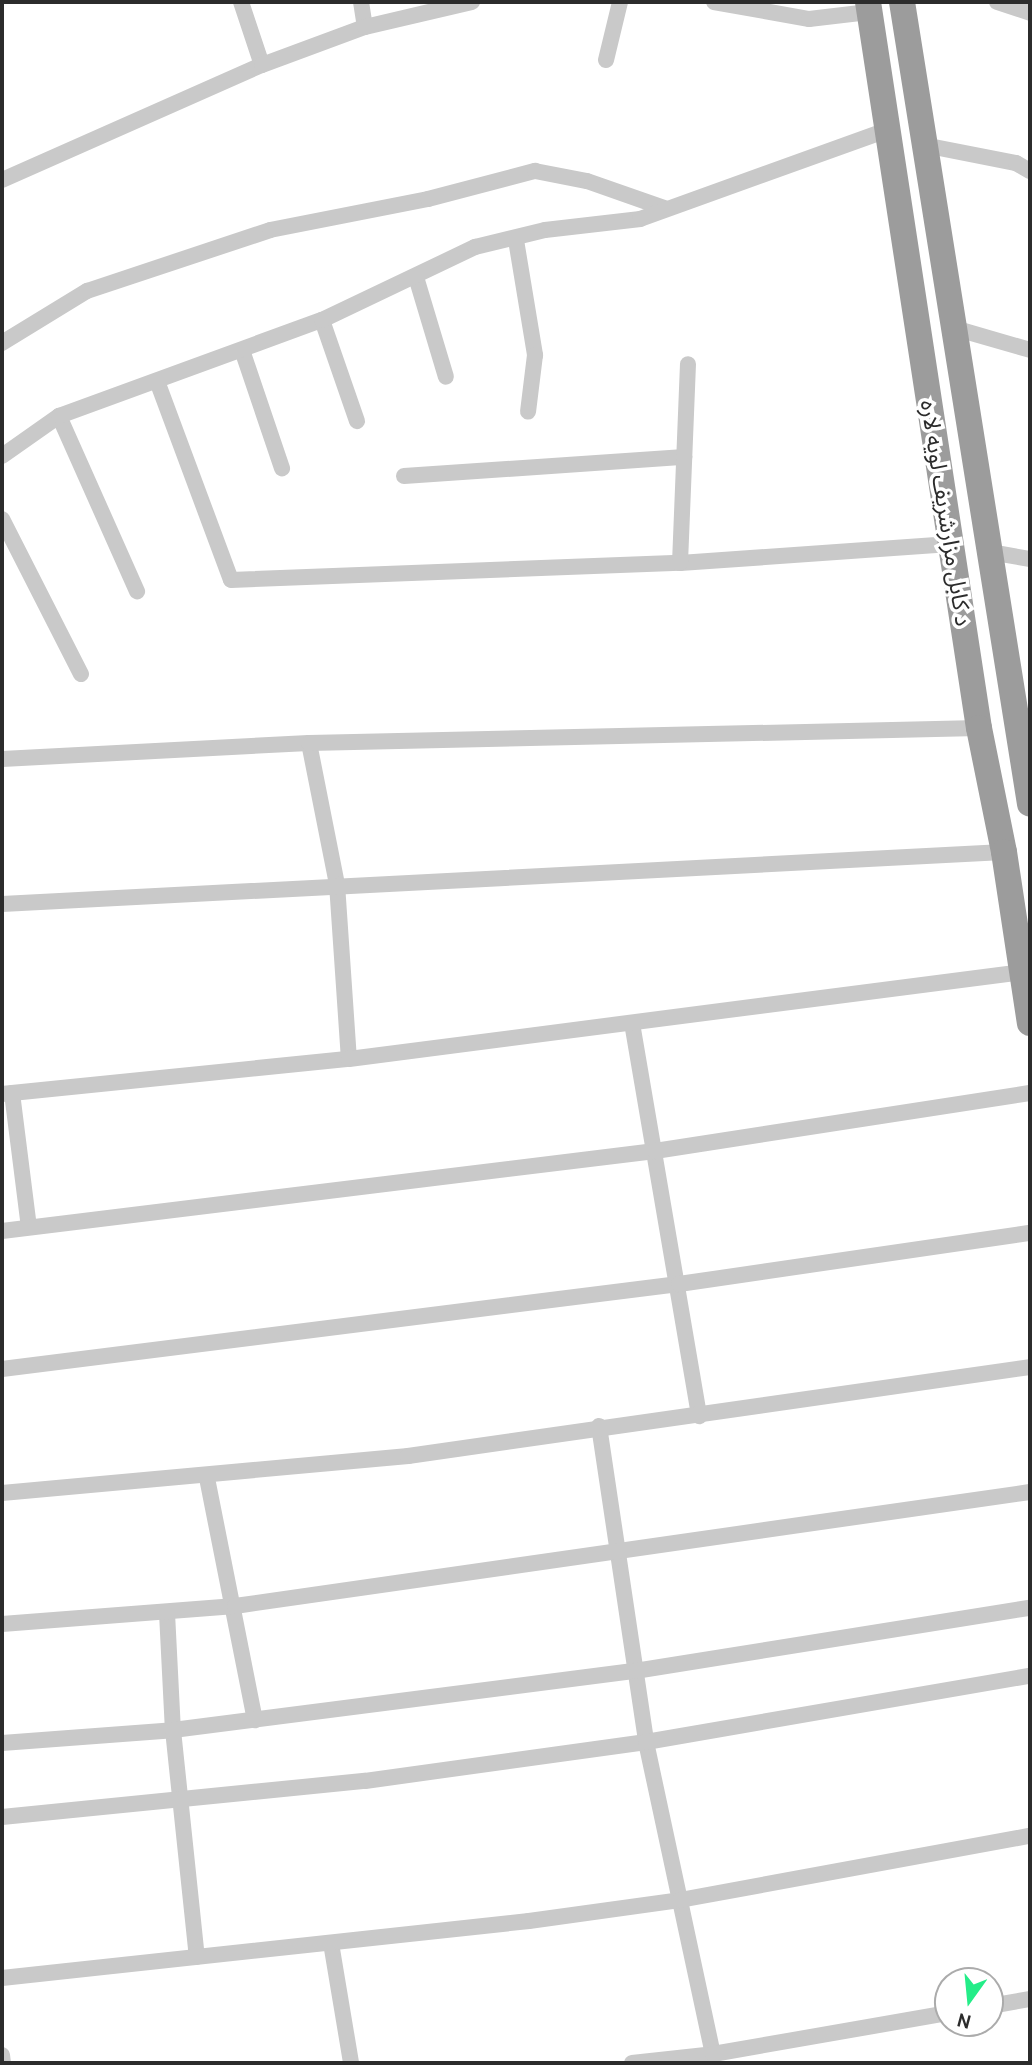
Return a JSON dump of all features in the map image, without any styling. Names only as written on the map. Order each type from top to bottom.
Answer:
[{"type":"highway","name":"د کابل مزارشریف لویه لاره","points":[[902,2],[1030,804]]},
{"type":"highway","name":"د کابل مزارشریف لویه لاره","points":[[869,7],[890,129],[979,728],[1004,852],[1030,1023]]},
{"type":"street","points":[[241,2],[262,65]]},
{"type":"street","points":[[361,2],[365,27]]},
{"type":"street","points":[[2,180],[262,65],[365,27],[472,2]]},
{"type":"street","points":[[606,60],[620,2]]},
{"type":"street","points":[[714,2],[809,19],[869,7]]},
{"type":"street","points":[[998,2],[1030,13]]},
{"type":"street","points":[[2,456],[58,416],[322,320],[475,247],[516,240],[545,230],[640,219],[664,208],[890,129]]},
{"type":"street","points":[[925,145],[1016,163],[1030,171]]},
{"type":"street","points":[[2,343],[87,291],[270,230],[428,199],[535,171],[587,181],[664,208]]},
{"type":"street","points":[[516,240],[535,359],[528,412]]},
{"type":"street","points":[[416,277],[446,377]]},
{"type":"street","points":[[322,320],[357,421]]},
{"type":"street","points":[[954,328],[1030,350]]},
{"type":"street","points":[[242,350],[282,468]]},
{"type":"street","points":[[680,563],[688,364]]},
{"type":"street","points":[[157,381],[231,580],[680,563],[950,544]]},
{"type":"street","points":[[58,416],[137,591]]},
{"type":"street","points":[[404,476],[684,457]]},
{"type":"street","points":[[2,519],[81,674]]},
{"type":"street","points":[[990,552],[1030,559]]},
{"type":"street","points":[[2,759],[309,743],[979,728]]},
{"type":"street","points":[[309,743],[337,884],[349,1059]]},
{"type":"street","points":[[2,904],[337,884],[1004,852]]},
{"type":"street","points":[[29,1227],[7,1094],[349,1059],[1023,972]]},
{"type":"street","points":[[632,1023],[679,1284],[699,1416]]},
{"type":"street","points":[[2,1231],[655,1151],[1030,1093]]},
{"type":"street","points":[[2,1369],[679,1284],[1030,1233]]},
{"type":"street","points":[[2,1493],[207,1478],[408,1456],[599,1426],[699,1416],[1030,1367]]},
{"type":"street","points":[[599,1426],[646,1742],[713,2054]]},
{"type":"street","points":[[207,1478],[255,1720]]},
{"type":"street","points":[[2,1624],[167,1614],[234,1606],[1030,1492]]},
{"type":"street","points":[[2,1743],[173,1730],[635,1671],[1030,1608]]},
{"type":"street","points":[[167,1614],[179,1799],[197,1957]]},
{"type":"street","points":[[2,1817],[365,1781],[646,1742],[1030,1676]]},
{"type":"street","points":[[2,1978],[331,1943],[680,1900],[1030,1836]]},
{"type":"street","points":[[331,1943],[351,2063]]},
{"type":"street","points":[[1004,2004],[1030,1999]]},
{"type":"street","points":[[632,2063],[713,2054],[934,2015]]},
{"type":"street","points":[[2,2055],[3,2063]]}]
